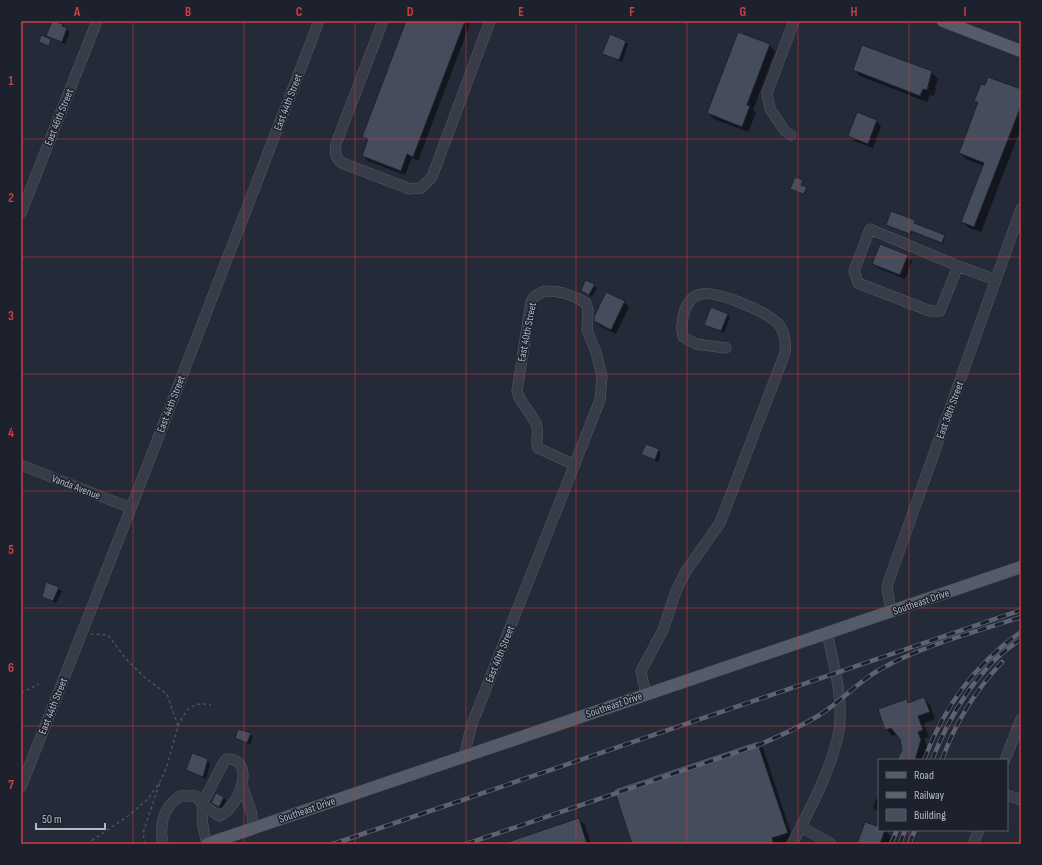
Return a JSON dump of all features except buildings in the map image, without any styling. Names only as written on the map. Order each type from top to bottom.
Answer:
[{"type":"main road","points":[[943,21],[1021,51]]},
{"type":"main road","name":"Southeast Drive","points":[[207,844],[1021,567]]},
{"type":"street","name":"East 46th Street","points":[[21,212],[97,21]]},
{"type":"street","name":"East 44th Street","points":[[21,786],[131,508],[319,21]]},
{"type":"street","points":[[383,21],[336,144],[335,152],[337,159],[342,163],[410,190],[421,188],[432,176],[490,21]]},
{"type":"street","points":[[790,135],[785,131],[770,109],[767,93],[794,21]]},
{"type":"street","name":"East 38th Street","points":[[890,612],[887,587],[889,580],[1021,209]]},
{"type":"street","points":[[958,266],[940,311],[930,311],[858,284],[854,271],[870,229],[958,266],[996,280]]},
{"type":"street","name":"East 40th Street","points":[[464,756],[472,724],[575,465],[600,400],[602,377],[596,352],[587,330],[588,310],[586,303],[560,293],[543,291],[535,296],[531,302],[517,391],[520,399],[537,426],[536,442],[538,448],[575,465]]},
{"type":"street","points":[[646,694],[641,671],[664,630],[676,591],[686,571],[720,524],[785,353],[785,339],[782,331],[774,321],[764,314],[745,305],[708,293],[700,294],[694,297],[683,317],[681,328],[683,337],[696,344],[726,348]]},
{"type":"street","name":"Vanda Avenue","points":[[21,466],[131,508]]},
{"type":"street","points":[[792,844],[816,795],[838,739],[839,706],[836,673],[827,633]]},
{"type":"street","points":[[1006,759],[1021,719]]},
{"type":"street","points":[[163,844],[163,816],[167,807],[174,799],[180,796],[196,796],[203,805],[219,816],[233,807],[242,785],[243,775],[242,766],[237,761],[226,759],[215,778],[203,805],[201,821],[207,844]]},
{"type":"street","points":[[242,785],[251,811],[254,828]]},
{"type":"street","points":[[1008,795],[1021,800]]},
{"type":"street","points":[[801,826],[830,843],[829,844]]},
{"type":"street","points":[[973,844],[979,831]]},
{"type":"path","points":[[81,633],[108,635],[126,659],[144,677],[167,694],[178,726]]},
{"type":"path","points":[[21,694],[39,684]]},
{"type":"path","points":[[146,844],[143,833],[178,726],[186,712],[192,706],[198,703],[211,706]]},
{"type":"path","points":[[87,844],[128,816],[148,799],[161,780]]},
{"type":"railway","points":[[333,844],[1021,610]]},
{"type":"railway","points":[[466,844],[761,744],[792,730],[821,714],[871,675],[896,661],[948,640],[1021,617]]},
{"type":"railway","points":[[924,759],[941,722],[962,688],[989,658],[1021,632]]},
{"type":"railway","points":[[932,759],[957,709],[979,677],[1006,650],[1021,639]]},
{"type":"railway","points":[[942,759],[953,733],[967,708],[983,684],[1002,662]]},
{"type":"railway","points":[[891,844],[897,831]]},
{"type":"railway","points":[[900,844],[905,831]]},
{"type":"railway","points":[[909,844],[915,831]]}]
